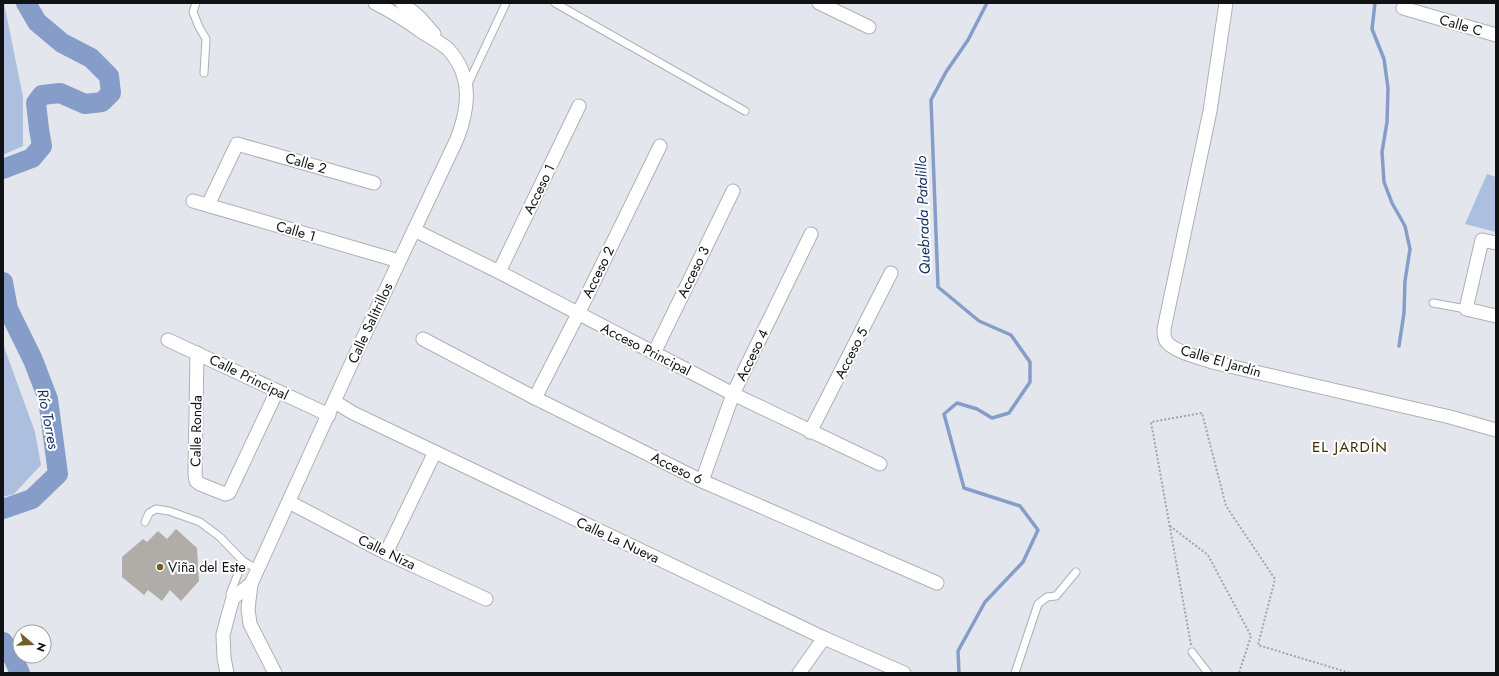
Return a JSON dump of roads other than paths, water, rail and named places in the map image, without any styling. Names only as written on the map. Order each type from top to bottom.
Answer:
[{"type":"street","name":"Calle Salitrillos","points":[[276,673],[250,624],[248,609],[251,584],[399,261],[457,139],[464,121],[467,105],[466,87],[461,68],[447,49],[394,12],[374,3]]},
{"type":"street","points":[[402,3],[419,17],[447,49]]},
{"type":"street","points":[[819,3],[869,27]]},
{"type":"street","name":"Calle El Jardín","points":[[1226,3],[1210,111],[1164,329],[1166,342],[1178,350],[1212,362],[1450,417],[1496,430]]},
{"type":"street","name":"Calle C","points":[[1403,8],[1496,35]]},
{"type":"street","name":"Acceso 1","points":[[499,272],[579,106]]},
{"type":"street","name":"Calle 2","points":[[208,205],[237,144],[374,183]]},
{"type":"street","name":"Acceso 2","points":[[535,398],[660,146]]},
{"type":"street","name":"Acceso 3","points":[[654,353],[733,191]]},
{"type":"street","name":"Calle 1","points":[[193,201],[399,261]]},
{"type":"street","name":"Acceso Principal","points":[[414,230],[499,272],[733,394],[810,432],[880,464]]},
{"type":"street","name":"Acceso 4","points":[[702,481],[733,394],[811,234]]},
{"type":"street","points":[[1496,243],[1482,240],[1466,310],[1496,316]]},
{"type":"street","name":"Acceso 5","points":[[810,432],[891,273]]},
{"type":"street","name":"Acceso 6","points":[[423,339],[535,398],[702,481],[937,583]]},
{"type":"street","name":"Calle Principal","points":[[168,340],[329,416]]},
{"type":"street","name":"Calle Ronda","points":[[197,353],[195,474],[196,481],[200,484],[225,494],[229,493],[277,391]]},
{"type":"street","name":"Calle La Nueva","points":[[335,402],[353,413],[824,638],[904,673]]},
{"type":"street","points":[[386,553],[435,452]]},
{"type":"street","name":"Calle Niza","points":[[289,502],[386,553],[486,600]]},
{"type":"street","points":[[227,673],[224,658],[223,635],[229,612],[233,598],[251,584]]},
{"type":"street","points":[[798,673],[824,638]]},
{"type":"lane","points":[[196,3],[193,12],[206,39],[204,73]]},
{"type":"lane","points":[[466,87],[506,3]]},
{"type":"lane","points":[[556,3],[745,111]]},
{"type":"lane","points":[[1433,303],[1466,310]]},
{"type":"lane","points":[[145,522],[149,513],[156,509],[169,511],[200,522],[220,537],[243,560],[257,569]]},
{"type":"lane","points":[[230,594],[243,560]]},
{"type":"lane","points":[[1015,673],[1038,604],[1047,597],[1056,596],[1076,572]]},
{"type":"lane","points":[[1192,652],[1208,673]]},
{"type":"waterway","name":"Río Torres","points":[[3,169],[32,158],[42,146],[36,103],[42,95],[60,93],[85,104],[102,102],[111,93],[109,76],[91,58],[62,43],[37,22],[26,3]]},
{"type":"waterway","name":"Quebrada Patalillo","points":[[959,673],[958,651],[985,602],[1023,562],[1038,530],[1020,506],[964,488],[944,414],[957,403],[977,409],[992,418],[1009,413],[1030,382],[1030,362],[1011,335],[979,321],[938,287],[931,100],[946,72],[968,40],[987,3]]},
{"type":"waterway","points":[[1375,3],[1372,29],[1384,59],[1388,88],[1387,122],[1382,152],[1384,182],[1392,203],[1405,226],[1410,249],[1405,281],[1404,313],[1399,346]]},
{"type":"waterway","name":"Río Torres","points":[[3,282],[8,309],[33,360],[48,399],[58,474],[32,499],[3,509]]},
{"type":"waterway","name":"Río Torres","points":[[3,642],[11,653],[20,673]]},
{"type":"place","name":"Viña del Este","points":[[160,567]]},
{"type":"district","name":"EL JARDÍN","points":[[1350,447]]}]
